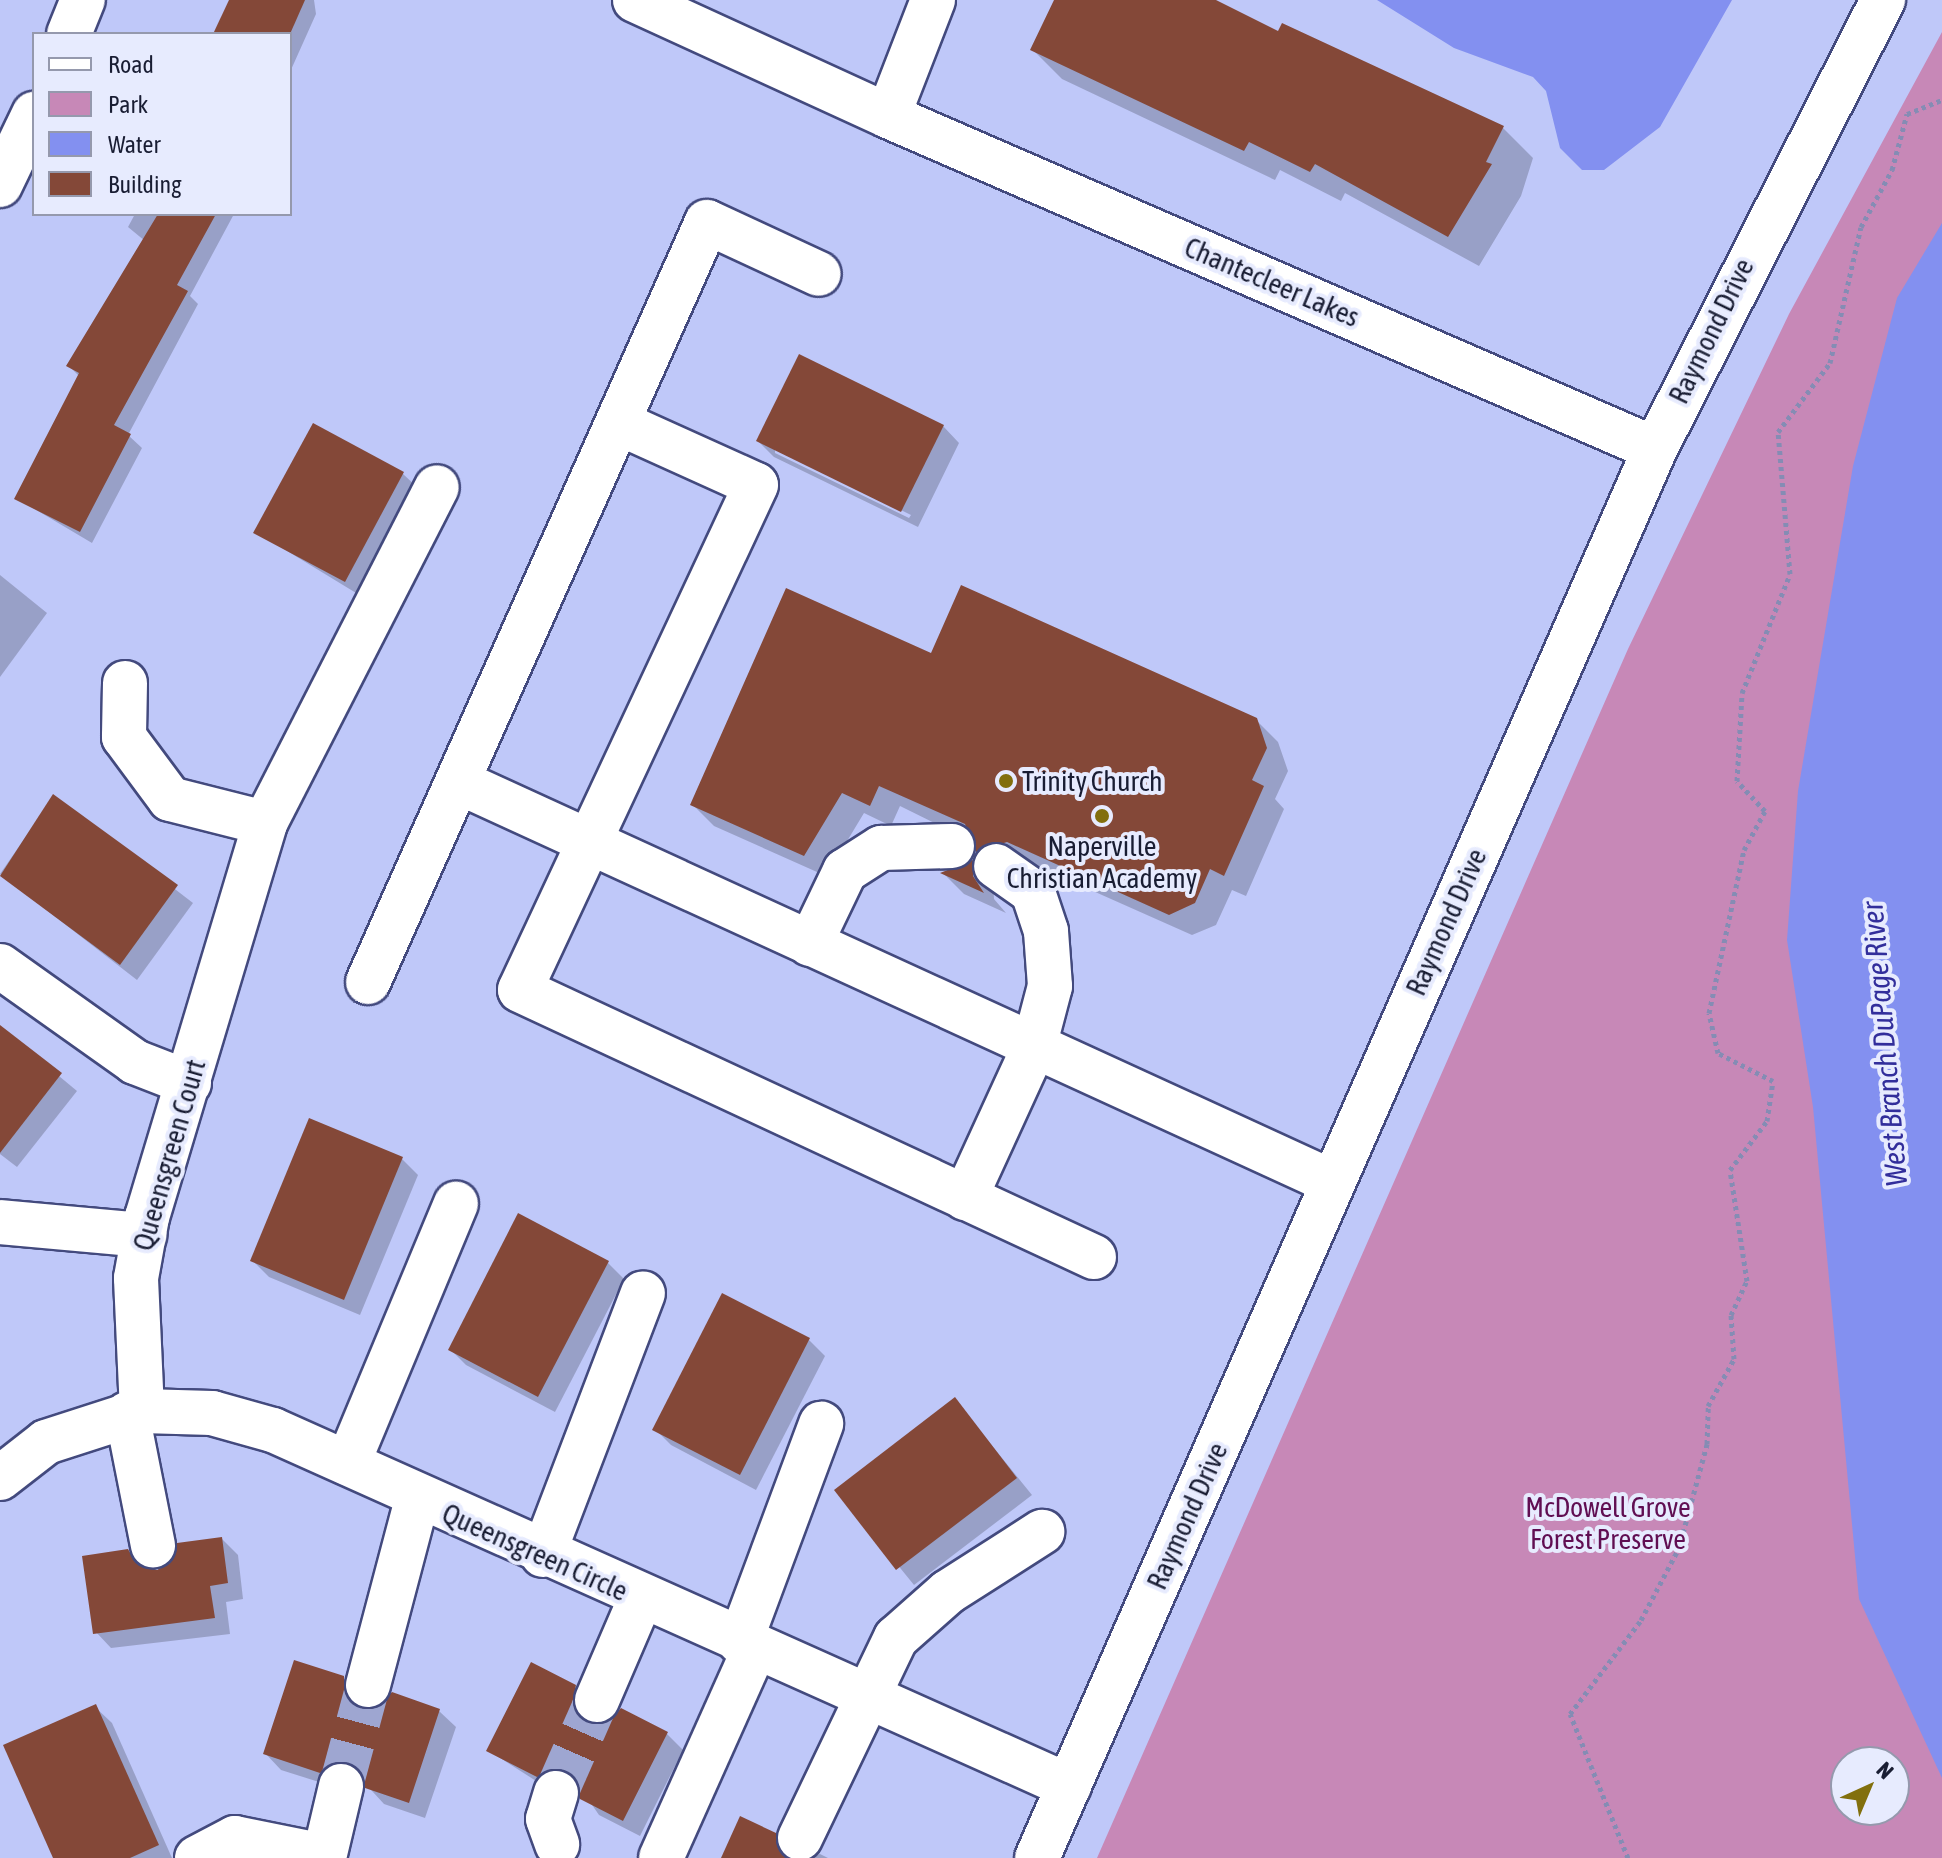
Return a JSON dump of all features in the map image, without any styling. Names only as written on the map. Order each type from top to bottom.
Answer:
[{"type":"street","points":[[70,32],[83,0]]},
{"type":"street","name":"Chantecleer Lakes","points":[[635,0],[888,116],[1655,449]]},
{"type":"street","points":[[888,116],[933,0]]},
{"type":"street","name":"Raymond Drive","points":[[1037,1858],[1655,449],[1883,0]]},
{"type":"street","points":[[0,185],[32,118]]},
{"type":"street","points":[[368,982],[461,783],[707,222],[819,274]]},
{"type":"street","points":[[619,423],[756,485],[520,990],[1094,1257]]},
{"type":"street","name":"Queensgreen Court","points":[[153,1545],[135,1413],[136,1278],[144,1235],[265,823],[437,487]]},
{"type":"street","points":[[125,683],[124,737],[170,799],[265,823]]},
{"type":"street","points":[[461,783],[1332,1182]]},
{"type":"street","points":[[810,944],[845,871],[881,848],[913,841],[952,846]]},
{"type":"street","points":[[965,1198],[1034,1047],[1050,986],[1046,931],[1033,892],[996,866]]},
{"type":"street","points":[[0,966],[135,1062],[195,1063]]},
{"type":"street","points":[[348,1463],[456,1204]]},
{"type":"street","points":[[0,1222],[144,1235]]},
{"type":"street","points":[[543,1555],[643,1293]]},
{"type":"street","name":"Queensgreen Circle","points":[[0,1478],[46,1442],[135,1413],[212,1413],[348,1463],[417,1500],[1069,1786]]},
{"type":"street","points":[[661,1858],[747,1645],[821,1424]]},
{"type":"street","points":[[368,1685],[417,1500]]},
{"type":"street","points":[[800,1838],[863,1696],[896,1638],[948,1592],[1042,1532]]},
{"type":"street","points":[[597,1700],[641,1598]]},
{"type":"street","points":[[197,1858],[235,1838],[324,1857],[341,1786]]},
{"type":"street","points":[[556,1793],[548,1819],[567,1853]]},
{"type":"path","points":[[1628,1858],[1570,1714],[1641,1620],[1679,1548],[1707,1444],[1708,1406],[1734,1359],[1731,1315],[1747,1281],[1730,1170],[1767,1121],[1773,1081],[1718,1053],[1709,1013],[1744,850],[1765,811],[1737,781],[1742,693],[1790,574],[1778,432],[1830,363],[1861,227],[1892,170],[1907,114],[1942,100]]},
{"type":"green space","name":"McDowell Grove Forest Preserve","points":[[1942,32],[1942,1858],[1097,1858],[1628,649],[1789,314]]},
{"type":"water","points":[[1377,0],[1732,0],[1660,127],[1604,170],[1582,170],[1560,148],[1546,91],[1533,77],[1454,48]]},
{"type":"water","name":"West Branch DuPage River","points":[[1942,223],[1942,1778],[1859,1599],[1813,1107],[1787,940],[1798,791],[1853,466],[1897,298]]},
{"type":"building","points":[[229,0],[305,0],[291,32],[214,32]]},
{"type":"building","points":[[1054,0],[1216,0],[1278,31],[1282,23],[1504,126],[1486,162],[1492,164],[1448,237],[1315,164],[1310,172],[1249,142],[1244,151],[1030,50]]},
{"type":"building","points":[[157,216],[215,216],[177,285],[188,291],[114,425],[131,434],[80,532],[14,499],[79,373],[66,366]]},
{"type":"building","points":[[799,354],[944,425],[901,512],[756,441]]},
{"type":"building","points":[[313,423],[404,472],[345,582],[253,533]]},
{"type":"building","points":[[961,585],[1257,718],[1267,748],[1252,780],[1264,786],[1224,876],[1210,869],[1195,903],[1169,915],[1007,842],[976,852],[965,824],[879,786],[870,806],[842,793],[804,856],[690,805],[786,588],[931,653]]},
{"type":"building","points":[[53,794],[178,885],[120,965],[0,876]]},
{"type":"building","points":[[973,860],[973,876],[984,893],[940,873]]},
{"type":"building","points":[[0,1025],[62,1073],[0,1153]]},
{"type":"building","points":[[309,1118],[403,1157],[344,1300],[250,1261]]},
{"type":"building","points":[[518,1213],[609,1261],[538,1397],[448,1350]]},
{"type":"building","points":[[722,1293],[810,1338],[740,1475],[652,1430]]},
{"type":"building","points":[[955,1397],[1017,1478],[896,1570],[834,1490]]},
{"type":"building","points":[[222,1537],[228,1583],[210,1586],[215,1618],[93,1634],[82,1556],[128,1549],[135,1562],[157,1570],[170,1563],[177,1543]]},
{"type":"building","points":[[294,1660],[344,1676],[344,1692],[361,1709],[375,1709],[392,1692],[440,1709],[409,1803],[365,1788],[347,1762],[320,1773],[263,1754]]},
{"type":"building","points":[[531,1662],[576,1685],[572,1704],[586,1723],[611,1720],[621,1708],[668,1732],[623,1821],[580,1799],[575,1777],[564,1769],[537,1777],[486,1751]]},
{"type":"building","points":[[96,1704],[159,1845],[130,1858],[53,1858],[3,1745]]},
{"type":"building","points":[[740,1816],[776,1833],[786,1858],[721,1858]]},
{"type":"tunnel","points":[[341,1786],[368,1685]]},
{"type":"tunnel","points":[[556,1793],[597,1700]]},
{"type":"place","name":"Trinity Church","points":[[1006,781]]},
{"type":"place","name":"Naperville Christian Academy","points":[[1102,816]]}]
